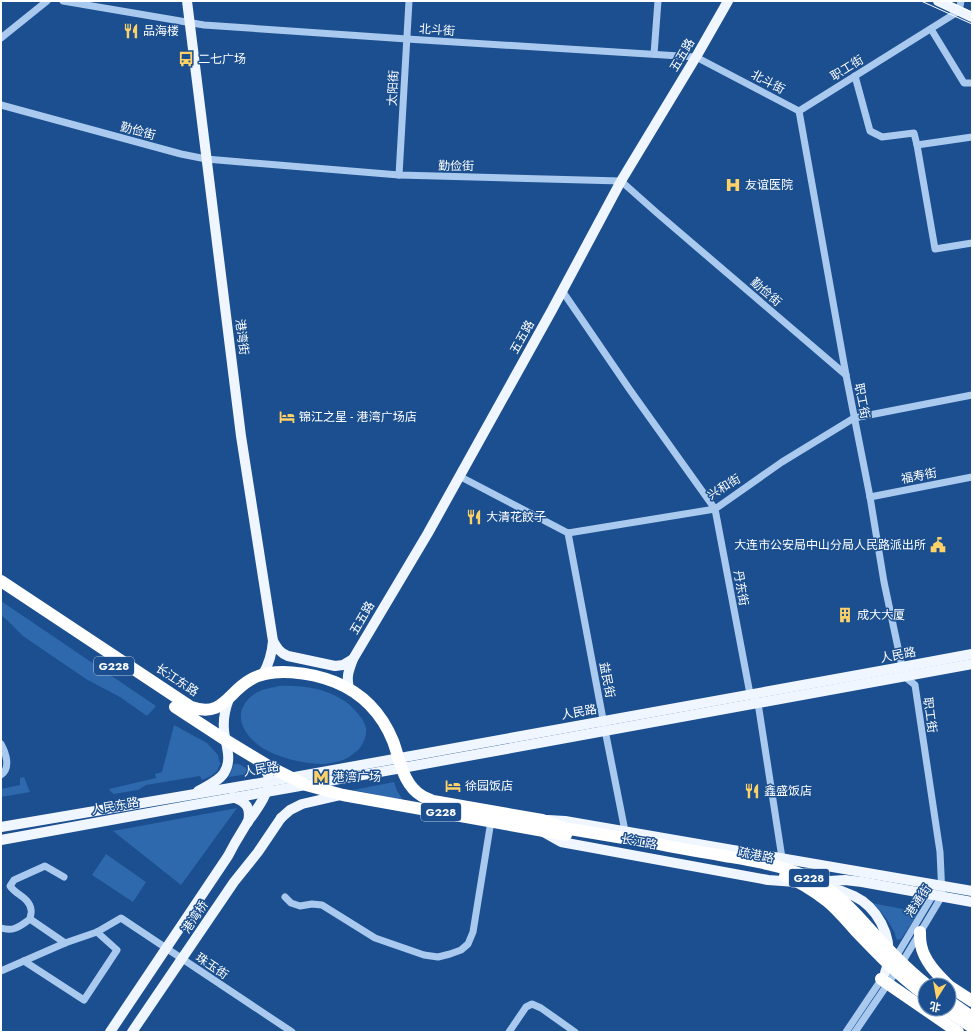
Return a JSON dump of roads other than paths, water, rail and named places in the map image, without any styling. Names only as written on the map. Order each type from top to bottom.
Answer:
[{"type":"highway","name":"长江东路","points":[[1,581],[191,707],[199,710],[207,710],[222,705],[237,690],[250,680],[262,674],[297,673],[316,676],[349,688],[363,697],[376,711],[392,740],[400,763]]},
{"type":"highway","name":"长江东路","points":[[1,591],[226,741],[289,778],[306,785]]},
{"type":"highway","name":"长江路","points":[[400,763],[408,781],[414,789],[422,796],[433,801],[541,825]]},
{"type":"highway","name":"长江路","points":[[306,785],[343,795],[491,821],[541,825]]},
{"type":"highway","name":"疏港路","points":[[541,825],[767,870],[783,875],[799,882],[828,902],[883,959],[917,989]]},
{"type":"highway","name":"疏港路","points":[[652,847],[768,863],[787,868],[804,875],[837,895],[890,951],[918,977]]},
{"type":"highway","points":[[920,932],[921,945],[926,957],[941,977]]},
{"type":"highway","points":[[885,979],[958,1032]]},
{"type":"highway","points":[[957,991],[972,1001]]},
{"type":"highway","points":[[957,1007],[972,1017]]},
{"type":"highway","points":[[956,1017],[972,1028]]},
{"type":"main road","name":"港湾街","points":[[187,1],[242,436],[273,641],[270,657],[262,674]]},
{"type":"main road","name":"五五路","points":[[349,688],[347,681],[348,672],[353,659],[428,533],[563,292],[621,180],[728,1]]},
{"type":"main road","points":[[938,1],[960,6],[972,17]]},
{"type":"main road","points":[[273,641],[277,648],[288,656],[335,666],[342,665],[353,659]]},
{"type":"main road","name":"人民路","points":[[604,726],[758,703],[903,672],[972,654]]},
{"type":"main road","name":"人民路","points":[[191,794],[289,778],[420,760],[604,726],[750,694],[903,672],[972,664]]},
{"type":"main road","points":[[191,794],[215,781],[224,774],[228,754],[224,731],[224,720],[225,709],[229,699]]},
{"type":"main road","points":[[392,740],[397,746],[420,760]]},
{"type":"main road","points":[[258,760],[268,775],[269,781]]},
{"type":"main road","name":"人民路","points":[[233,797],[306,785],[400,763]]},
{"type":"main road","name":"港湾桥","points":[[110,1032],[228,856],[264,796],[269,781]]},
{"type":"main road","name":"人民东路","points":[[1,827],[191,794]]},
{"type":"main road","name":"港湾桥","points":[[132,1032],[234,882],[258,852],[281,818],[290,810],[302,804],[343,795]]},
{"type":"main road","points":[[233,797],[241,800],[246,805],[249,814],[247,823]]},
{"type":"main road","name":"人民东路","points":[[1,840],[233,797]]},
{"type":"main road","points":[[541,825],[565,821],[625,831],[782,858],[939,892]]},
{"type":"main road","name":"长江路","points":[[541,825],[561,842],[768,880],[807,882],[845,880],[939,892],[972,891]]},
{"type":"main road","points":[[807,882],[837,889],[855,896],[869,906],[879,918],[889,947],[885,979]]},
{"type":"main road","name":"长江路","points":[[939,892],[972,902]]},
{"type":"street","points":[[1,38],[47,1]]},
{"type":"street","name":"北斗街","points":[[62,1],[204,25],[407,39],[696,56],[799,110]]},
{"type":"street","name":"太阳街","points":[[399,176],[409,1]]},
{"type":"street","points":[[654,54],[658,1]]},
{"type":"street","name":"职工街","points":[[939,892],[940,852],[915,685],[903,672],[884,582],[870,497],[846,375],[799,110],[931,29],[960,6]]},
{"type":"street","points":[[931,29],[964,83],[972,83]]},
{"type":"street","points":[[855,76],[870,131],[882,137],[914,133],[935,249],[972,243]]},
{"type":"street","name":"勤俭街","points":[[1,105],[181,154],[206,159],[399,176],[621,180],[657,213],[846,375]]},
{"type":"street","points":[[917,145],[972,138]]},
{"type":"street","name":"丹东街","points":[[563,292],[630,390],[716,509],[750,694]]},
{"type":"street","name":"兴和街","points":[[568,533],[716,509],[782,462],[854,418],[972,395]]},
{"type":"street","points":[[459,476],[568,533]]},
{"type":"street","name":"福寿街","points":[[870,497],[972,477]]},
{"type":"street","name":"益民街","points":[[568,533],[625,831]]},
{"type":"street","points":[[750,694],[758,703],[782,858]]},
{"type":"street","points":[[1,744],[7,758],[6,768],[4,773],[1,775]]},
{"type":"street","points":[[285,897],[291,903],[300,906],[312,904],[322,905],[375,938],[424,954],[438,957],[461,950],[468,944],[473,932],[491,821]]},
{"type":"street","points":[[30,919],[31,909],[26,900],[10,886],[14,880],[45,866],[64,877]]},
{"type":"street","name":"港通街","points":[[846,1032],[920,932],[939,892]]},
{"type":"street","name":"港通街","points":[[855,1032],[885,979],[939,892]]},
{"type":"street","name":"珠玉街","points":[[97,932],[121,918],[292,1032]]},
{"type":"street","points":[[1,928],[7,930],[15,929],[30,919]]},
{"type":"street","points":[[30,919],[65,943]]},
{"type":"street","points":[[1,971],[65,943],[97,932],[117,950],[84,1000],[24,962]]},
{"type":"street","points":[[509,1032],[526,1007],[532,1004],[541,1008],[575,1032]]},
{"type":"tram line","points":[[921,1],[972,24]]},
{"type":"tram line","points":[[947,1],[972,12]]},
{"type":"place","name":"品海楼","points":[[131,31]]},
{"type":"place","name":"二七广场","points":[[186,59]]},
{"type":"place","name":"友谊医院","points":[[733,185]]},
{"type":"place","name":"锦江之星 - 港湾广场店","points":[[287,417]]},
{"type":"place","name":"大清花餃子","points":[[474,517]]},
{"type":"place","name":"大连市公安局中山分局人民路派出所","points":[[938,545]]},
{"type":"place","name":"成大大厦","points":[[845,615]]},
{"type":"place","name":"港湾广场","points":[[321,777]]},
{"type":"place","name":"徐园饭店","points":[[453,786]]},
{"type":"place","name":"鑫盛饭店","points":[[752,791]]}]
